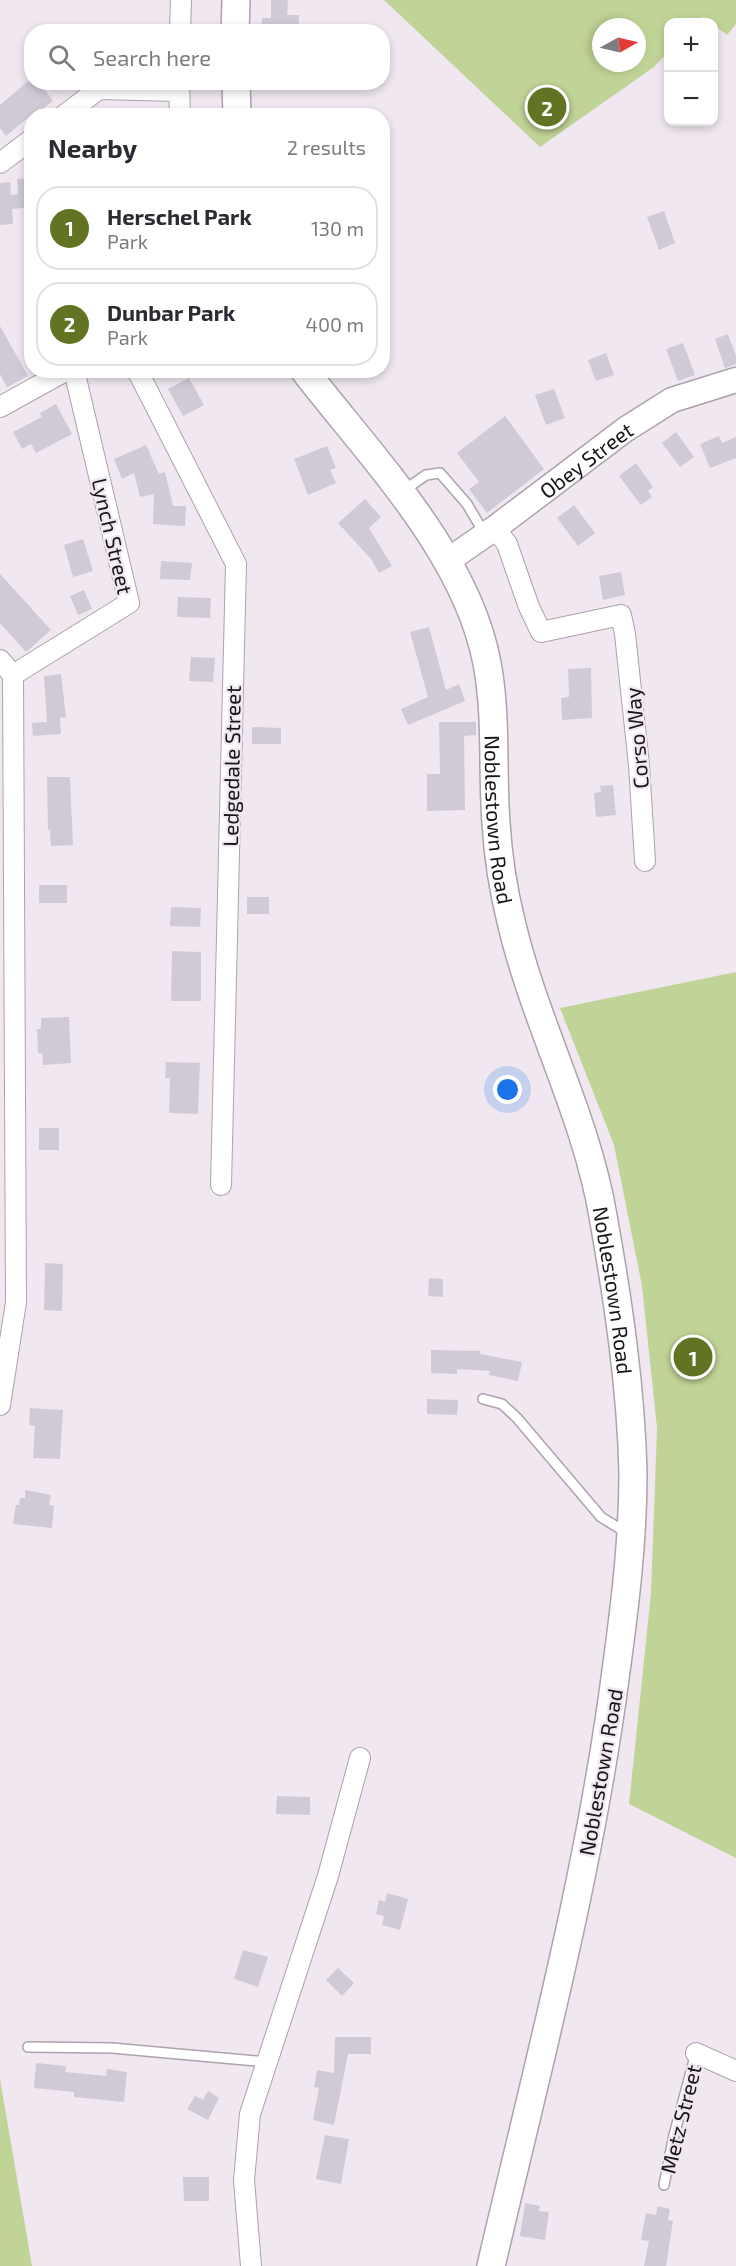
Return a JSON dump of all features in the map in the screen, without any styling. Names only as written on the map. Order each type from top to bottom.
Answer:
[{"type":"main road","points":[[235,24],[236,0]]},
{"type":"main road","points":[[236,90],[237,108]]},
{"type":"main road","name":"Noblestown Road","points":[[310,378],[401,492],[447,561],[470,606],[487,663],[494,743],[495,820],[501,873],[525,974],[587,1152],[602,1209],[630,1412],[633,1472],[630,1562],[598,1798],[491,2266]]},
{"type":"street","points":[[180,24],[181,0]]},
{"type":"street","points":[[74,108],[98,90]]},
{"type":"street","points":[[178,90],[179,108]]},
{"type":"street","points":[[0,163],[24,145]]},
{"type":"street","points":[[0,407],[53,378]]},
{"type":"street","name":"Lynch Street","points":[[13,675],[129,603],[76,378]]},
{"type":"street","name":"Ledgedale Street","points":[[141,378],[236,564],[221,1185]]},
{"type":"street","name":"Obey Street","points":[[447,561],[626,429],[672,400],[736,380]]},
{"type":"street","name":"Corso Way","points":[[490,531],[507,544],[529,607],[541,632],[621,615],[626,634],[639,765],[645,861]]},
{"type":"street","points":[[0,660],[13,675],[17,1158],[16,1302],[0,1405]]},
{"type":"street","points":[[251,2266],[244,2180],[250,2114],[328,1876],[360,1758]]},
{"type":"street","points":[[696,2053],[736,2071]]},
{"type":"lane","points":[[401,492],[426,475],[440,472],[490,531]]},
{"type":"lane","points":[[483,1399],[502,1404],[518,1418],[601,1517],[631,1536]]},
{"type":"lane","points":[[28,2047],[112,2048],[268,2062]]},
{"type":"lane","name":"Metz Street","points":[[664,2185],[674,2135],[696,2053]]},
{"type":"green space","points":[[384,0],[736,0],[736,24],[727,35],[718,28],[718,18],[664,18],[664,56],[654,67],[540,147]]},
{"type":"green space","points":[[736,972],[736,1858],[629,1804],[651,1593],[657,1428],[642,1286],[614,1145],[560,1008]]},
{"type":"green space","points":[[0,2079],[32,2266],[0,2266]]},
{"type":"building","points":[[271,0],[288,0],[287,15],[299,15],[299,24],[262,24],[262,18],[271,18]]},
{"type":"building","points":[[24,85],[24,90],[45,90],[53,101],[44,108],[24,108],[24,121],[6,136],[0,128],[0,105]]},
{"type":"building","points":[[17,179],[24,179],[24,208],[12,209],[13,224],[0,225],[0,183],[10,182],[11,195],[18,194]]},
{"type":"building","points":[[664,211],[675,243],[659,250],[647,217]]},
{"type":"building","points":[[0,326],[24,369],[24,378],[7,387],[0,374]]},
{"type":"building","points":[[728,334],[736,356],[736,364],[725,368],[715,339]]},
{"type":"building","points":[[683,343],[695,375],[678,381],[666,349]]},
{"type":"building","points":[[606,353],[614,375],[596,381],[588,360]]},
{"type":"building","points":[[189,378],[204,405],[183,416],[168,389]]},
{"type":"building","points":[[554,389],[565,418],[546,425],[535,395]]},
{"type":"building","points":[[56,404],[72,434],[36,453],[31,444],[22,449],[13,432],[42,417],[40,413]]},
{"type":"building","points":[[505,416],[544,469],[487,513],[469,489],[479,482],[457,453]]},
{"type":"building","points":[[676,432],[694,457],[680,467],[662,443]]},
{"type":"building","points":[[719,436],[722,443],[736,437],[736,458],[710,468],[700,444]]},
{"type":"building","points":[[146,445],[159,474],[165,472],[173,506],[186,506],[185,526],[153,524],[154,494],[140,497],[134,473],[122,479],[114,459]]},
{"type":"building","points":[[327,446],[336,468],[330,470],[336,483],[308,495],[294,459]]},
{"type":"building","points":[[636,463],[653,487],[648,491],[652,497],[641,505],[619,476]]},
{"type":"building","points":[[365,499],[381,517],[369,528],[392,566],[379,573],[371,559],[338,523]]},
{"type":"building","points":[[574,505],[595,533],[578,546],[557,518]]},
{"type":"building","points":[[83,539],[93,571],[73,577],[64,545]]},
{"type":"building","points":[[161,561],[192,563],[190,580],[160,579]]},
{"type":"building","points":[[621,572],[625,595],[603,600],[599,576]]},
{"type":"building","points":[[0,574],[51,630],[26,652],[0,623]]},
{"type":"building","points":[[84,590],[92,609],[78,615],[70,596]]},
{"type":"building","points":[[178,597],[211,598],[210,618],[177,617]]},
{"type":"building","points":[[429,627],[446,690],[459,684],[465,701],[408,725],[401,709],[428,697],[410,632]]},
{"type":"building","points":[[191,657],[215,658],[213,682],[189,681]]},
{"type":"building","points":[[591,668],[592,718],[562,720],[561,698],[569,697],[568,669]]},
{"type":"building","points":[[61,674],[66,717],[60,718],[61,734],[33,736],[32,723],[47,722],[44,676]]},
{"type":"building","points":[[439,722],[476,722],[476,735],[464,736],[465,810],[427,811],[427,774],[440,774]]},
{"type":"building","points":[[252,727],[281,728],[281,744],[252,744]]},
{"type":"building","points":[[47,777],[70,777],[73,845],[51,846],[50,830],[48,830]]},
{"type":"building","points":[[613,785],[616,815],[596,817],[594,793],[601,792],[600,786]]},
{"type":"building","points":[[39,885],[67,885],[67,903],[39,903]]},
{"type":"building","points":[[247,897],[269,897],[269,914],[247,914]]},
{"type":"building","points":[[171,907],[201,908],[200,927],[170,926]]},
{"type":"building","points":[[172,951],[201,952],[201,1001],[171,1001]]},
{"type":"building","points":[[69,1017],[71,1063],[43,1065],[42,1053],[38,1053],[37,1029],[41,1029],[41,1018]]},
{"type":"building","points":[[166,1062],[200,1063],[198,1114],[169,1113],[170,1078],[165,1078]]},
{"type":"building","points":[[39,1128],[59,1128],[59,1150],[39,1150]]},
{"type":"building","points":[[45,1263],[63,1264],[62,1311],[44,1310]]},
{"type":"building","points":[[429,1278],[443,1279],[443,1297],[428,1296]]},
{"type":"building","points":[[431,1350],[481,1351],[480,1354],[522,1362],[518,1381],[489,1375],[490,1371],[457,1369],[457,1374],[431,1373]]},
{"type":"building","points":[[427,1399],[458,1400],[457,1415],[427,1414]]},
{"type":"building","points":[[30,1408],[63,1410],[60,1459],[33,1458],[35,1426],[29,1425]]},
{"type":"building","points":[[25,1490],[51,1495],[49,1505],[54,1506],[52,1528],[13,1524],[16,1505],[19,1505],[20,1498],[25,1498]]},
{"type":"building","points":[[277,1796],[310,1797],[310,1815],[276,1814]]},
{"type":"building","points":[[387,1893],[408,1899],[400,1930],[382,1925],[384,1916],[376,1914],[379,1900],[385,1902]]},
{"type":"building","points":[[243,1950],[268,1957],[258,1987],[234,1979]]},
{"type":"building","points":[[338,1968],[354,1983],[342,1996],[326,1980]]},
{"type":"building","points":[[335,2037],[371,2037],[371,2054],[348,2054],[334,2125],[313,2120],[319,2088],[314,2087],[317,2070],[334,2073]]},
{"type":"building","points":[[36,2063],[66,2066],[65,2072],[106,2076],[107,2069],[127,2072],[124,2102],[74,2097],[74,2092],[34,2088]]},
{"type":"building","points":[[208,2091],[219,2098],[208,2120],[187,2109],[195,2096],[203,2100]]},
{"type":"building","points":[[325,2135],[349,2139],[341,2184],[316,2179]]},
{"type":"building","points":[[183,2177],[209,2177],[209,2201],[184,2201]]},
{"type":"building","points":[[525,2203],[540,2206],[539,2211],[549,2212],[545,2240],[520,2236]]},
{"type":"building","points":[[658,2206],[670,2209],[668,2220],[673,2221],[666,2266],[644,2266],[649,2241],[641,2240],[646,2213],[656,2215]]},
{"type":"place","name":"Dunbar Park","points":[[547,107]]},
{"type":"place","name":"Herschel Park","points":[[693,1357]]}]
